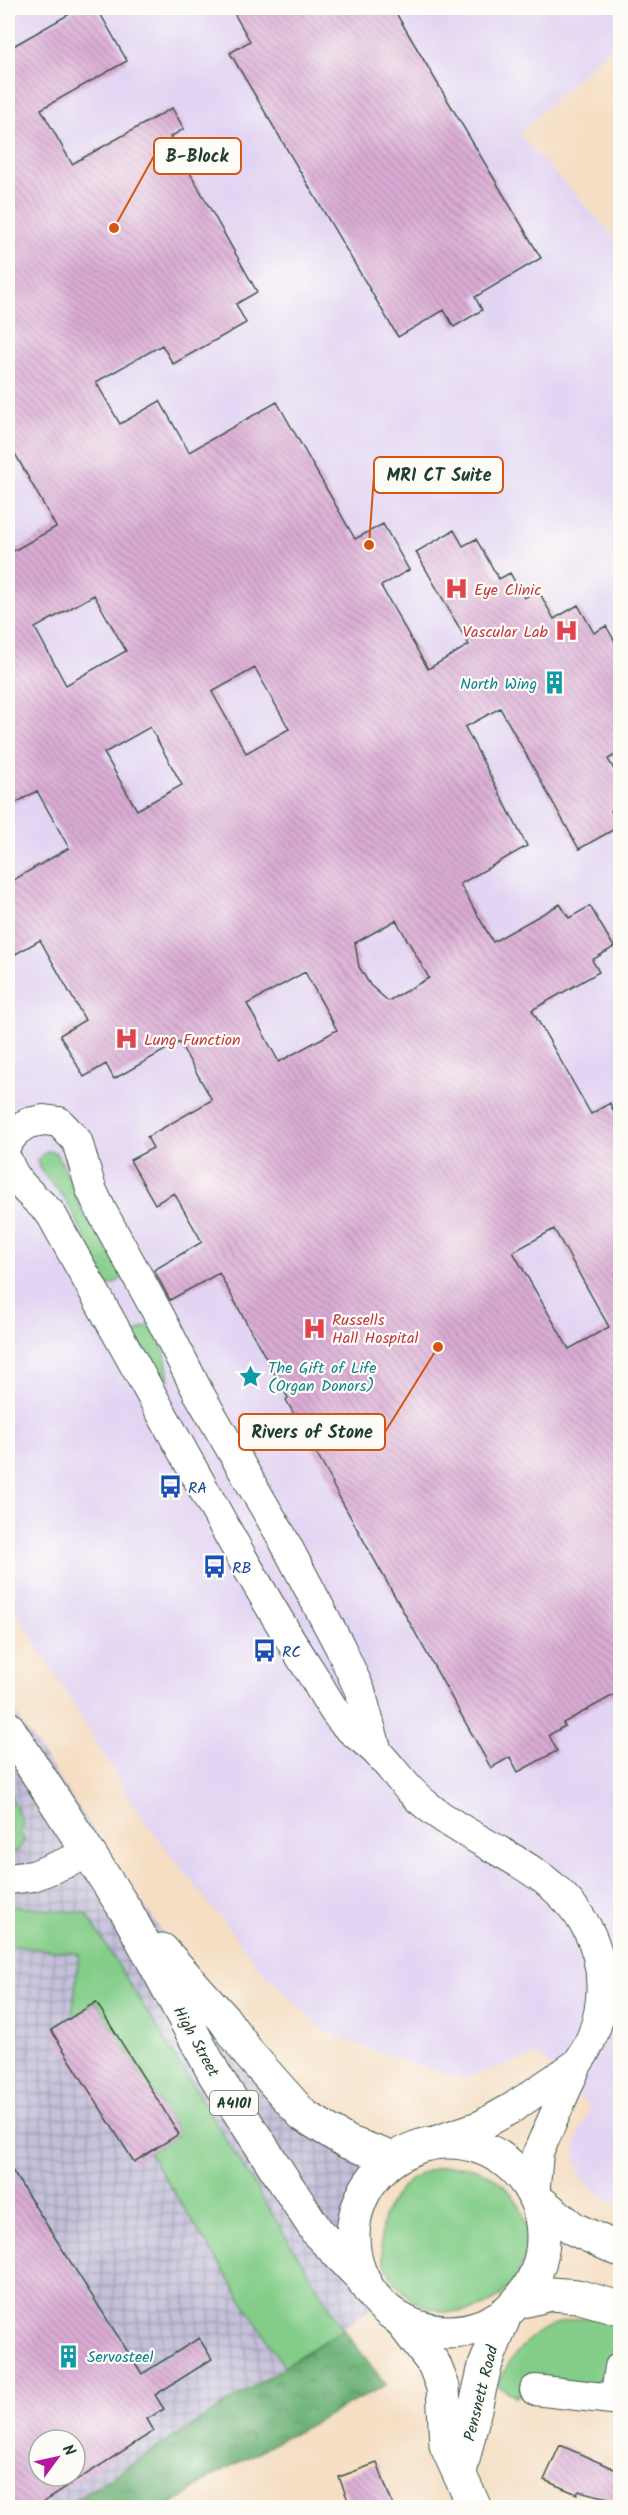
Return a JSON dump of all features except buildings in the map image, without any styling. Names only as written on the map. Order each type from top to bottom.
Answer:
[{"type":"main road","name":"High Street","points":[[8,1728],[128,1914],[215,2075],[318,2233],[361,2277]]},
{"type":"main road","name":"High Street","points":[[128,1914],[222,2018],[249,2054],[303,2115],[347,2142],[405,2153]]},
{"type":"main road","name":"A4101","points":[[512,2308],[536,2275],[543,2245],[542,2222],[534,2197],[520,2175],[504,2160],[485,2150],[451,2142],[405,2153],[375,2175],[362,2196],[356,2213],[353,2230],[354,2254],[361,2277],[379,2304],[401,2321],[429,2331],[464,2332],[485,2326],[512,2308],[551,2294],[577,2296],[621,2308]]},
{"type":"main road","name":"A4101","points":[[534,2197],[574,2229],[621,2250]]},
{"type":"main road","name":"Pensnett Road","points":[[460,2473],[485,2366],[512,2308]]},
{"type":"main road","name":"Pensnett Road","points":[[401,2321],[434,2364],[443,2387],[446,2445],[475,2508]]},
{"type":"street","points":[[8,1142],[16,1131],[28,1123],[44,1120],[59,1122],[76,1141],[91,1189],[101,1210],[198,1392],[282,1537],[340,1647],[360,1691],[377,1752]]},
{"type":"street","points":[[8,1162],[10,1171],[22,1186],[51,1214],[246,1565],[294,1647],[344,1722],[377,1752],[403,1785],[429,1808],[470,1837],[534,1871],[556,1887],[575,1909],[588,1931],[597,1954],[602,1981],[601,2005],[595,2030],[586,2052],[577,2064],[538,2153],[534,2197]]},
{"type":"street","points":[[8,1879],[33,1876],[88,1854]]},
{"type":"street","points":[[405,2153],[480,2126],[512,2108],[577,2064]]},
{"type":"street","points":[[535,2390],[618,2399],[621,2367]]},
{"type":"shaded area","name":"Russells Hall Hospital","points":[[8,8],[620,8],[620,37],[519,134],[620,243],[620,2206],[590,2188],[581,2175],[575,2159],[576,2143],[590,2107],[539,2055],[463,2078],[408,2063],[325,2032],[263,1972],[140,1815],[8,1597]]},
{"type":"shaded area","points":[[8,1703],[192,1977],[303,2116],[394,2159],[375,2175],[362,2196],[353,2230],[354,2254],[361,2277],[379,2304],[65,2507],[8,2507]]},
{"type":"green space","points":[[47,1151],[55,1152],[63,1165],[83,1213],[127,1276],[106,1288],[87,1242],[64,1198],[39,1166],[37,1160]]},
{"type":"green space","points":[[151,1324],[165,1353],[169,1379],[148,1360],[129,1336]]},
{"type":"green space","points":[[8,1790],[23,1823],[20,1835],[25,1839],[19,1849],[8,1858]]},
{"type":"green space","points":[[8,1906],[86,1913],[343,2329],[284,2366],[149,2153],[179,2134],[96,2002],[72,2017],[79,1954],[8,1945]]},
{"type":"green space","points":[[454,2166],[482,2171],[506,2187],[522,2211],[527,2239],[522,2267],[506,2291],[482,2307],[454,2312],[426,2307],[402,2291],[386,2267],[381,2239],[386,2211],[402,2187],[426,2171]]},
{"type":"green space","points":[[594,2318],[620,2325],[620,2352],[611,2351],[605,2372],[597,2381],[588,2385],[567,2386],[526,2377],[517,2397],[497,2385],[514,2356],[535,2335],[561,2322]]},
{"type":"green space","points":[[343,2329],[386,2385],[212,2476],[169,2507],[65,2507]]},
{"type":"place","name":"B-Block","points":[[114,228]]},
{"type":"place","name":"MRI CT Suite","points":[[369,545]]},
{"type":"place","name":"Eye Clinic","points":[[456,589]]},
{"type":"place","name":"Vascular Lab","points":[[566,631]]},
{"type":"place","name":"North Wing","points":[[555,683]]},
{"type":"place","name":"Lung Function","points":[[126,1039]]},
{"type":"place","name":"Russells Hall Hospital","points":[[314,1328]]},
{"type":"place","name":"Rivers of Stone","points":[[438,1347]]},
{"type":"place","name":"The Gift of Life (Organ Donors)","points":[[250,1376]]},
{"type":"place","name":"RA","points":[[170,1487]]},
{"type":"place","name":"RB","points":[[214,1567]]},
{"type":"place","name":"RC","points":[[264,1651]]},
{"type":"place","name":"Servosteel","points":[[69,2356]]}]
